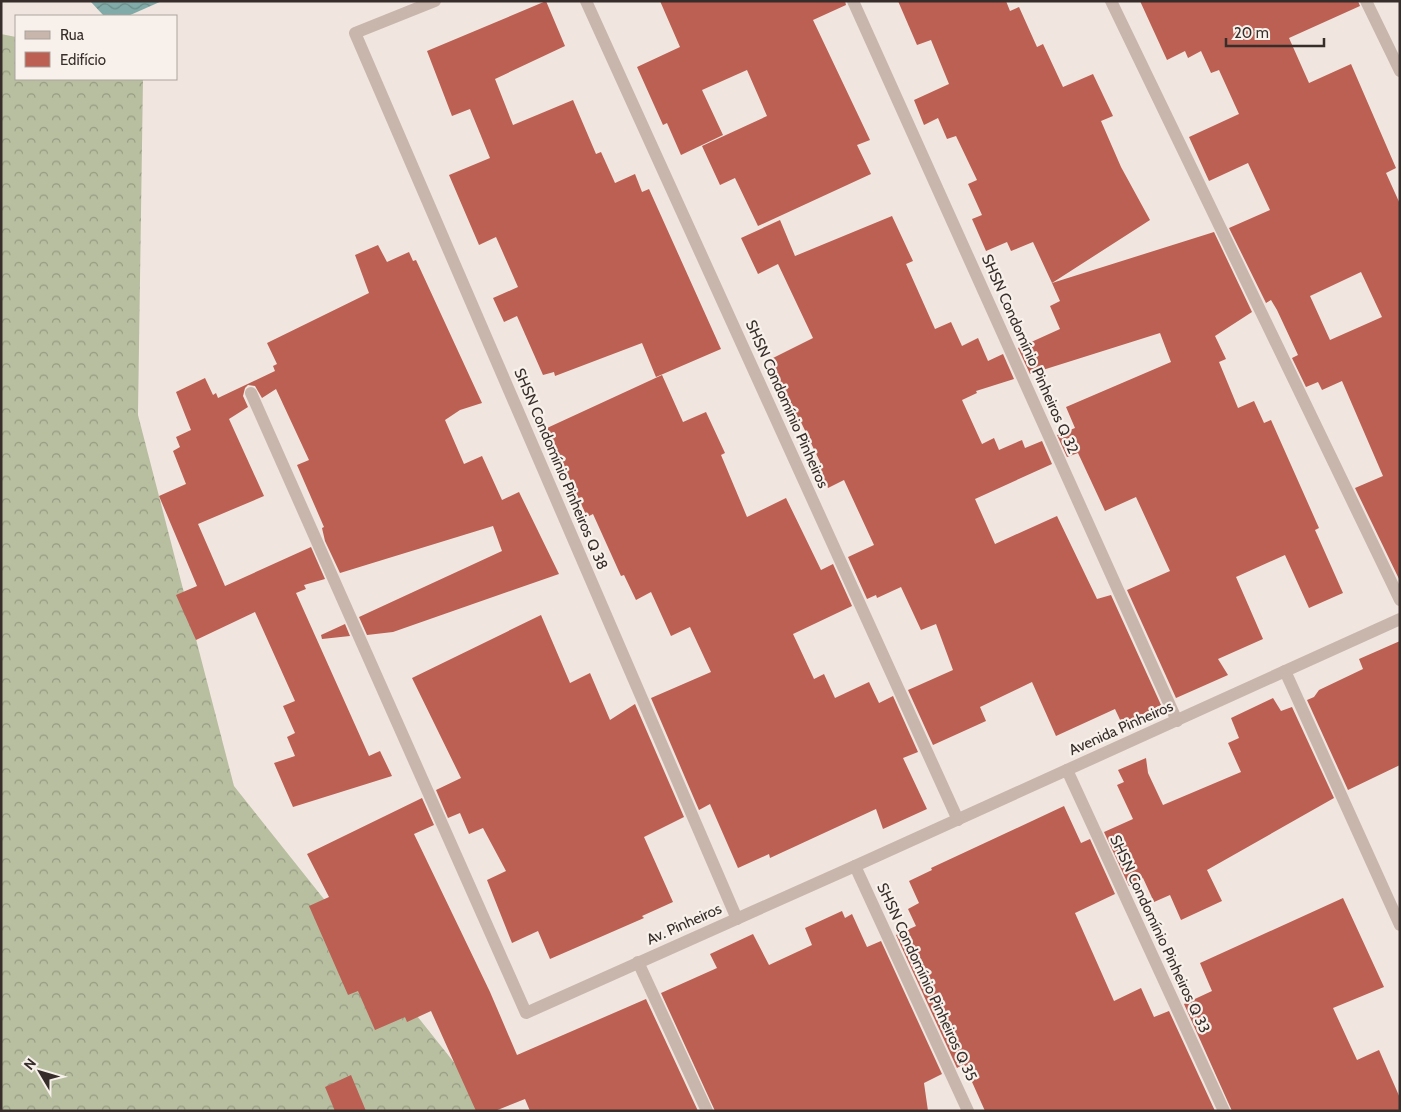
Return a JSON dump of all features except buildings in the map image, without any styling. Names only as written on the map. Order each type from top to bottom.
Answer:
[{"type":"street","name":"SHSN Condomínio Pinheiros Q 38","points":[[435,1],[355,33],[737,919]]},
{"type":"street","name":"SHSN Condomínio Pinheiros","points":[[586,1],[958,820]]},
{"type":"street","name":"SHSN Condomínio Pinheiros Q 32","points":[[853,1],[1177,720]]},
{"type":"street","points":[[1111,1],[1400,600]]},
{"type":"street","points":[[1366,1],[1400,71]]},
{"type":"street","name":"Av. Pinheiros","points":[[251,393],[526,1012],[856,866]]},
{"type":"street","name":"Avenida Pinheiros","points":[[856,866],[1400,619]]},
{"type":"street","points":[[1285,671],[1400,925]]},
{"type":"street","name":"SHSN Condomínio Pinheiros Q 33","points":[[1067,770],[1224,1111]]},
{"type":"street","name":"SHSN Condomínio Pinheiros Q 35","points":[[856,866],[968,1111]]},
{"type":"street","points":[[638,962],[707,1111]]},
{"type":"green space","points":[[1,34],[15,37],[15,80],[143,80],[138,415],[234,786],[468,1080],[479,1111],[1,1111]]},
{"type":"water","points":[[90,1],[162,1],[130,15],[103,15]]}]
